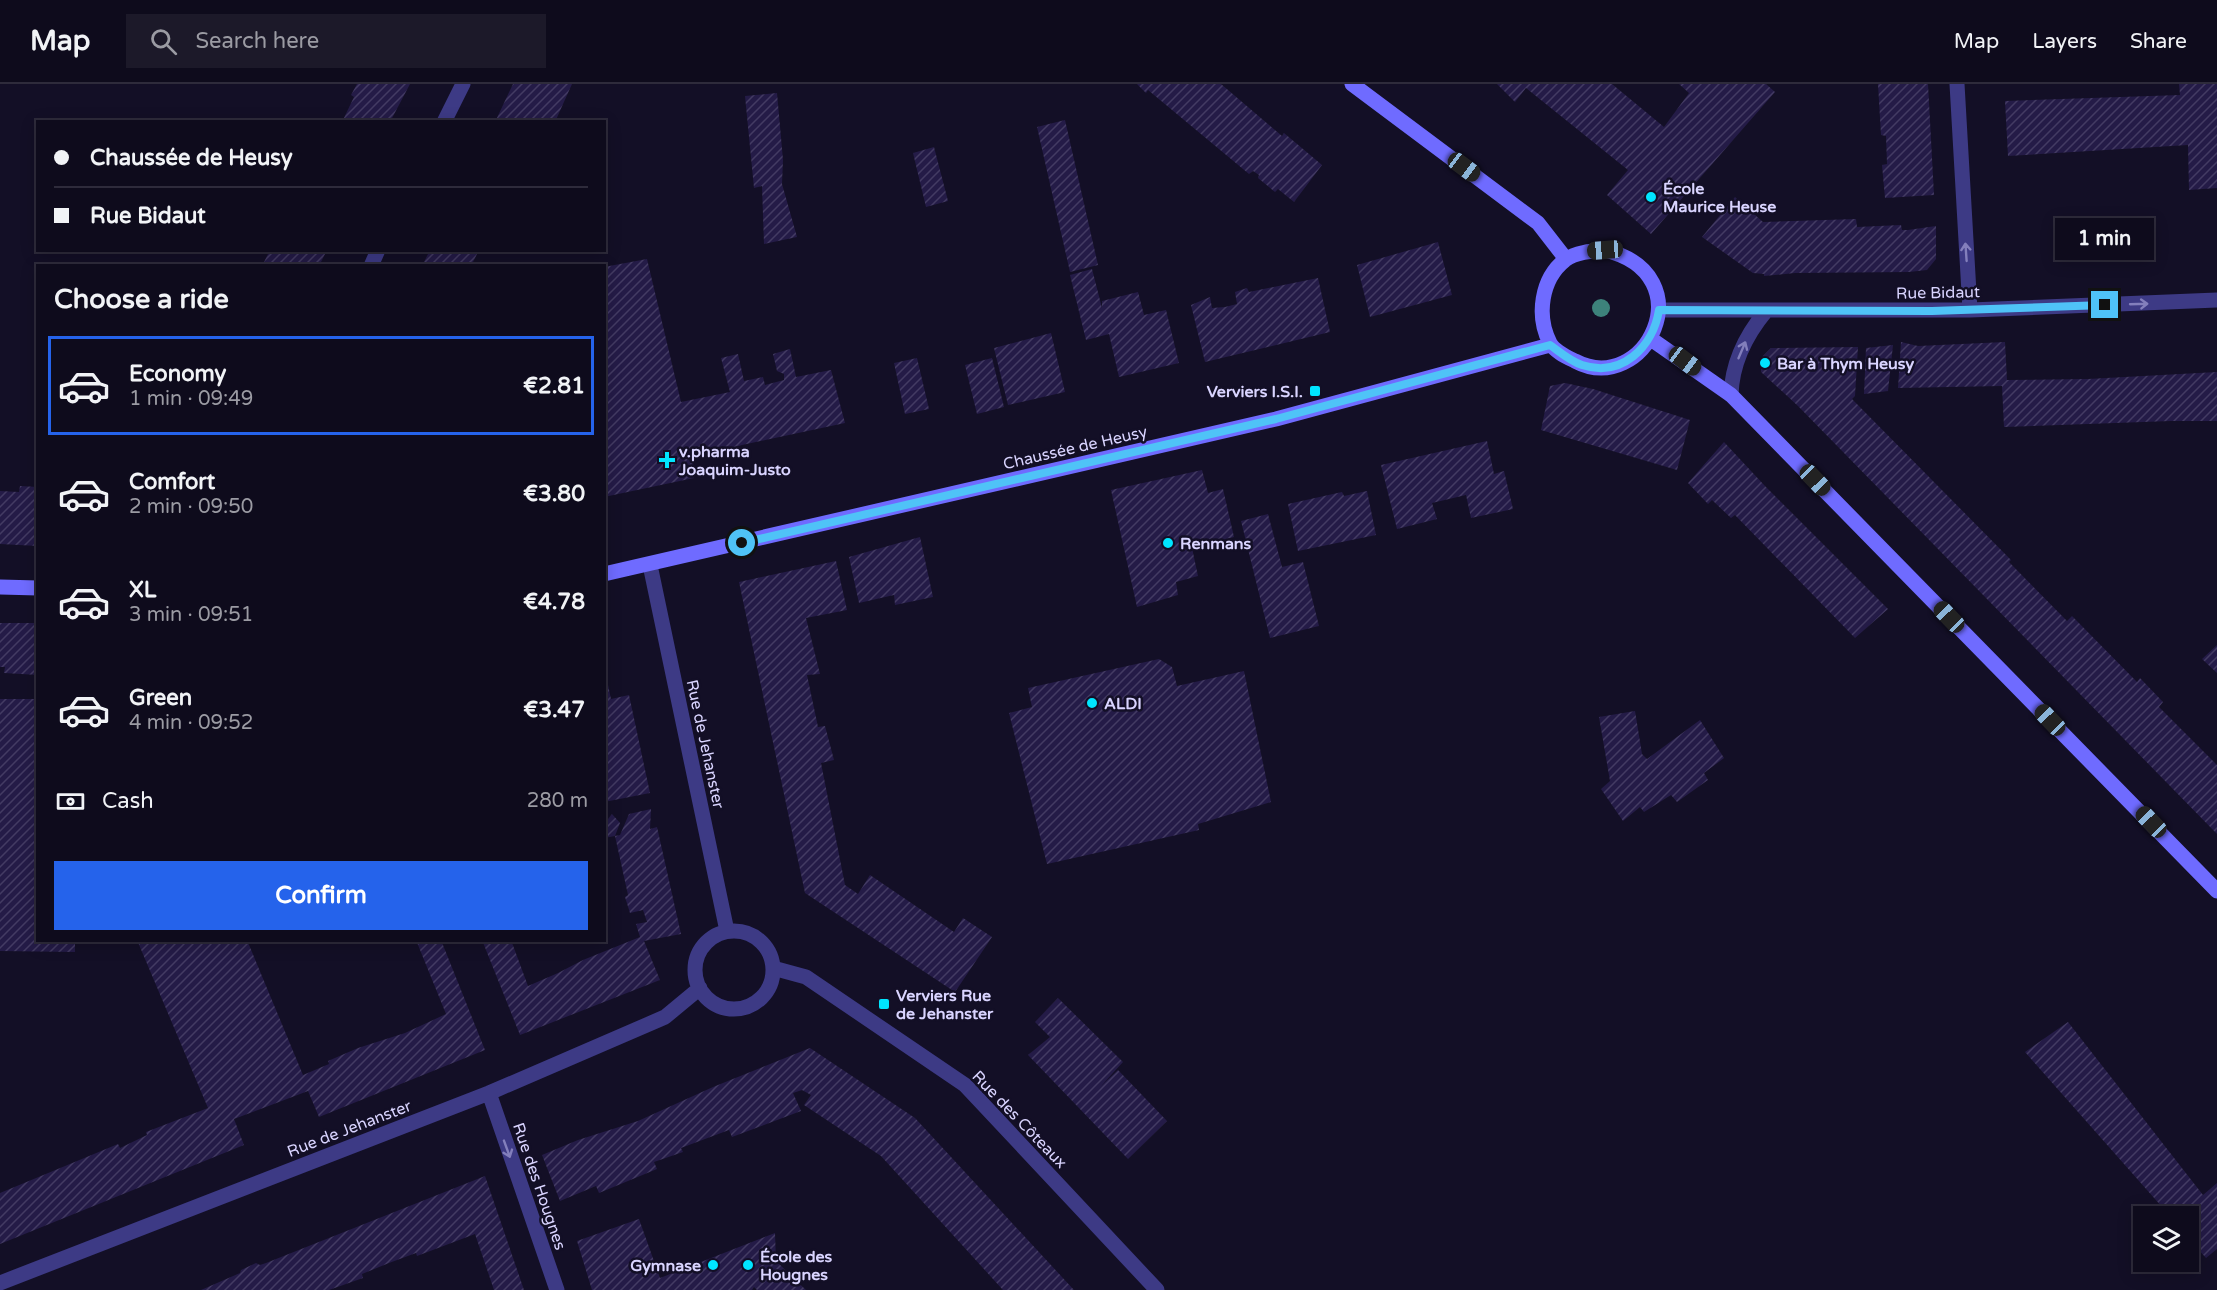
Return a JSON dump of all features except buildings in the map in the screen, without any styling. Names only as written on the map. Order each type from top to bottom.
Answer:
[{"type":"main road","points":[[1352,84],[1538,223],[1566,259]]},
{"type":"main road","points":[[1605,250],[1622,255],[1639,264],[1651,279],[1659,310],[1651,339],[1642,349],[1625,362],[1604,368],[1582,365],[1550,345],[1542,318],[1543,295],[1552,274],[1566,259],[1586,252],[1605,250]]},
{"type":"main road","points":[[1651,339],[1731,395],[2217,891]]},
{"type":"main road","name":"Chaussée de Heusy","points":[[606,574],[1276,419],[1550,345]]},
{"type":"main road","points":[[0,587],[36,588]]},
{"type":"street","points":[[445,120],[463,84]]},
{"type":"street","points":[[1957,84],[1970,310]]},
{"type":"street","name":"Rue Bidaut","points":[[1659,310],[1970,310],[2217,300]]},
{"type":"street","points":[[1731,395],[1732,376],[1743,346],[1766,311]]},
{"type":"street","name":"Rue de Jehanster","points":[[650,565],[727,931]]},
{"type":"street","points":[[727,931],[749,933],[758,939],[766,948],[773,968],[766,992],[758,1001],[737,1010],[715,1005],[705,998],[695,974],[696,959],[702,946],[713,936],[727,931]]},
{"type":"street","name":"Rue des Côteaux","points":[[773,968],[806,977],[965,1085],[1157,1290]]},
{"type":"street","name":"Rue de Jehanster","points":[[3,1285],[489,1093],[665,1017],[700,988]]},
{"type":"street","name":"Rue des Hougnes","points":[[489,1093],[557,1290]]},
{"type":"place","name":"École Maurice Heuse","points":[[1651,197]]},
{"type":"place","name":"Bar à Thym Heusy","points":[[1765,363]]},
{"type":"place","name":"Verviers I.S.I.","points":[[1315,391]]},
{"type":"place","name":"v.pharma Joaquim-Justo","points":[[667,460]]},
{"type":"place","name":"Renmans","points":[[1168,543]]},
{"type":"place","name":"ALDI","points":[[1092,703]]},
{"type":"place","name":"Verviers Rue de Jehanster","points":[[884,1004]]},
{"type":"place","name":"Gymnase","points":[[713,1265]]},
{"type":"place","name":"École des Hougnes","points":[[748,1265]]},
{"type":"route","points":[[742,543],[1276,419],[1550,345],[1582,365],[1604,368],[1625,362],[1642,349],[1651,339],[1659,310],[1932,311],[2105,305]]}]
